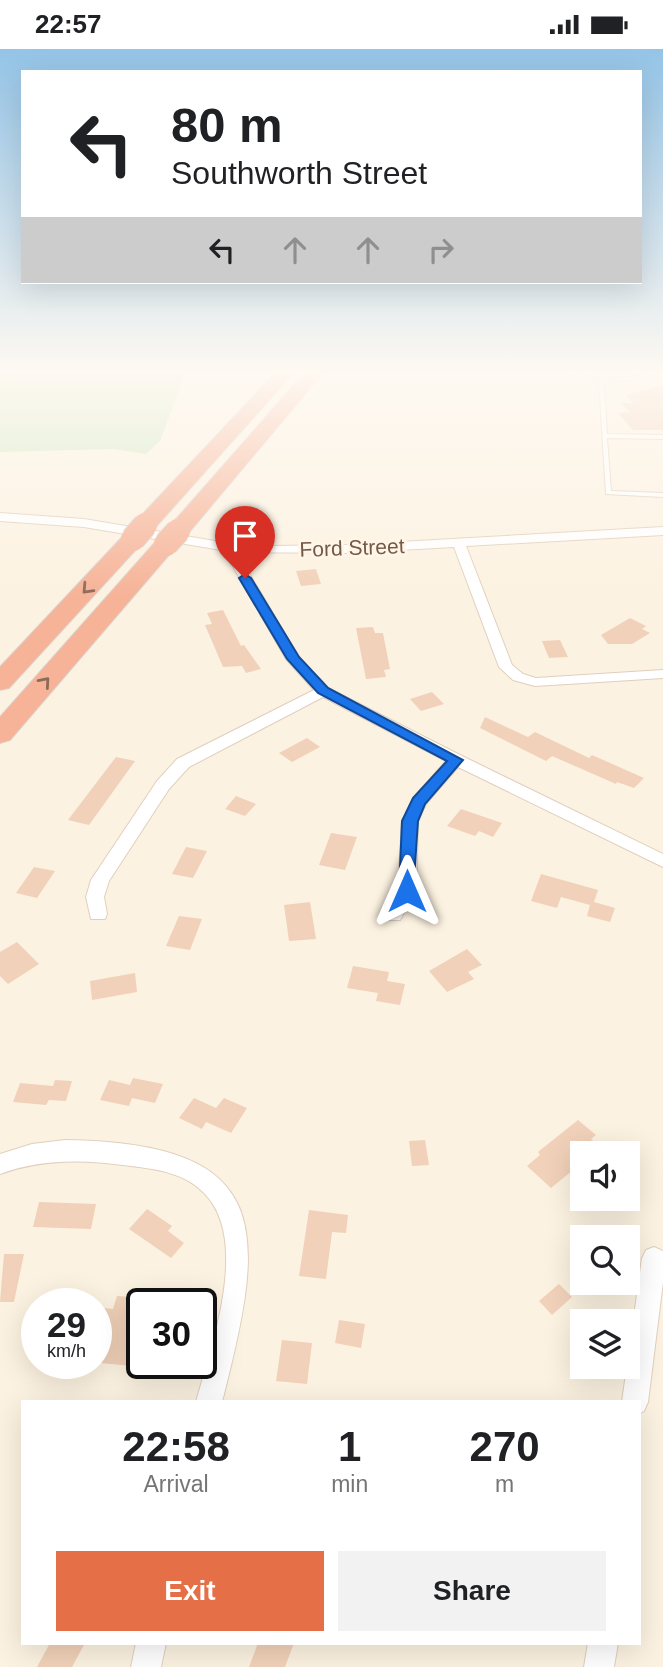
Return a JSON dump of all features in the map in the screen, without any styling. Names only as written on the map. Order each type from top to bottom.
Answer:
[{"type":"highway","points":[[0,682],[220,445]]},
{"type":"highway","points":[[0,734],[252,445]]},
{"type":"street","name":"Ford Street","points":[[0,516],[84,523],[233,548],[304,551],[663,531]]},
{"type":"street","points":[[459,543],[506,667],[518,677],[535,683],[663,674]]},
{"type":"street","points":[[233,548],[234,558],[293,659],[323,691],[456,760],[663,861]]},
{"type":"street","points":[[98,914],[95,897],[100,880],[172,774],[196,755],[323,691]]},
{"type":"street","points":[[393,915],[407,891],[410,821],[419,802],[456,760]]},
{"type":"street","points":[[0,1164],[49,1151],[109,1152],[184,1167],[216,1188],[229,1209],[236,1230],[239,1258],[237,1287],[209,1400]]},
{"type":"street","points":[[635,1400],[654,1258]]},
{"type":"street","points":[[146,1667],[152,1645]]},
{"type":"street","points":[[599,1667],[603,1645]]},
{"type":"lane","points":[[605,445],[608,493],[663,495]]},
{"type":"green space","points":[[0,445],[156,445],[146,454],[114,449],[0,452]]},
{"type":"building","points":[[316,569],[321,584],[301,586],[296,571]]},
{"type":"building","points":[[223,610],[241,646],[244,645],[261,669],[246,673],[242,666],[223,667],[205,625],[212,624],[207,613]]},
{"type":"building","points":[[630,618],[646,626],[642,629],[650,633],[632,644],[608,644],[601,635]]},
{"type":"building","points":[[373,627],[375,633],[383,633],[390,669],[384,670],[386,677],[366,679],[356,628]]},
{"type":"building","points":[[560,640],[568,657],[549,658],[542,641]]},
{"type":"building","points":[[432,692],[444,704],[421,711],[410,699]]},
{"type":"building","points":[[485,717],[528,737],[535,732],[589,758],[592,755],[644,778],[634,788],[617,782],[616,784],[552,756],[546,761],[480,728]]},
{"type":"building","points":[[307,738],[320,747],[292,762],[279,753]]},
{"type":"building","points":[[116,757],[135,761],[89,825],[68,820]]},
{"type":"building","points":[[236,796],[256,804],[245,816],[225,809]]},
{"type":"building","points":[[461,809],[502,823],[493,837],[479,831],[475,836],[447,826]]},
{"type":"building","points":[[331,833],[357,837],[345,870],[319,865]]},
{"type":"building","points":[[186,847],[207,851],[193,878],[172,874]]},
{"type":"building","points":[[34,867],[55,871],[37,898],[16,893]]},
{"type":"building","points":[[541,874],[598,890],[594,902],[615,908],[610,922],[587,916],[590,905],[561,897],[557,908],[531,901]]},
{"type":"building","points":[[310,902],[316,939],[289,941],[284,905]]},
{"type":"building","points":[[179,916],[202,919],[190,950],[166,946]]},
{"type":"building","points":[[17,942],[39,964],[8,984],[0,976],[0,952]]},
{"type":"building","points":[[467,949],[482,965],[468,972],[474,979],[447,992],[429,971]]},
{"type":"building","points":[[353,966],[389,972],[387,981],[405,984],[400,1005],[376,1001],[378,993],[347,988]]},
{"type":"building","points":[[135,973],[137,992],[92,1000],[90,981]]},
{"type":"building","points":[[133,1078],[163,1084],[155,1103],[132,1098],[129,1106],[100,1100],[109,1080],[130,1085]]},
{"type":"building","points":[[55,1080],[72,1081],[66,1101],[49,1100],[46,1105],[13,1102],[20,1083],[53,1086]]},
{"type":"building","points":[[194,1098],[216,1108],[224,1098],[247,1108],[231,1133],[206,1122],[202,1129],[179,1118]]},
{"type":"building","points":[[578,1120],[596,1135],[591,1139],[593,1141],[570,1141],[570,1173],[551,1188],[527,1166],[540,1155],[538,1152]]},
{"type":"building","points":[[425,1140],[429,1165],[412,1166],[409,1141]]},
{"type":"building","points":[[39,1202],[96,1204],[91,1229],[33,1227]]},
{"type":"building","points":[[147,1209],[172,1226],[168,1231],[184,1243],[171,1258],[129,1229]]},
{"type":"building","points":[[309,1210],[348,1215],[346,1233],[332,1232],[326,1279],[299,1276]]},
{"type":"building","points":[[4,1254],[24,1254],[14,1302],[0,1302]]},
{"type":"building","points":[[559,1284],[572,1297],[552,1315],[539,1301]]},
{"type":"building","points":[[117,1296],[126,1297],[126,1366],[112,1364],[113,1309]]},
{"type":"building","points":[[339,1320],[365,1324],[361,1348],[335,1343]]},
{"type":"building","points":[[282,1340],[312,1343],[307,1384],[276,1381]]},
{"type":"building","points":[[49,1645],[84,1645],[72,1667],[37,1667]]},
{"type":"building","points":[[257,1645],[293,1645],[285,1667],[249,1667]]},
{"type":"route","points":[[245,578],[293,659],[323,691],[456,760],[414,809],[408,835],[407,891]]}]
